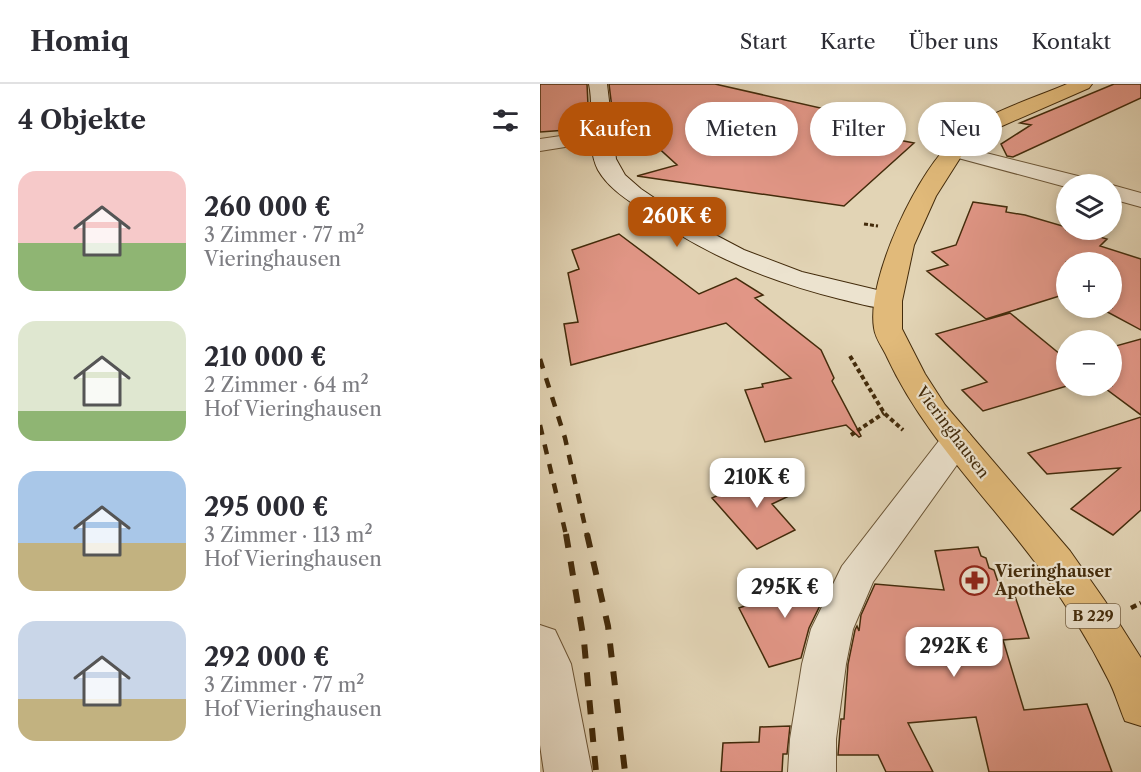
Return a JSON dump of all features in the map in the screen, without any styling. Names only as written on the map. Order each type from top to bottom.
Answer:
[{"type":"main road","points":[[598,84],[599,102]]},
{"type":"main road","name":"B 229","points":[[1002,119],[1083,84]]},
{"type":"main road","points":[[540,145],[558,142]]},
{"type":"main road","points":[[604,156],[609,169],[619,181],[664,216],[747,263],[827,290],[888,301]]},
{"type":"main road","name":"B 229","points":[[888,301],[901,245],[924,196],[951,156]]},
{"type":"main road","points":[[973,156],[1056,177]]},
{"type":"main road","points":[[1122,195],[1141,200]]},
{"type":"main road","name":"Vieringhausen","points":[[888,301],[888,329],[933,411],[1069,579],[1120,660],[1141,707]]},
{"type":"main road","points":[[812,772],[813,739],[824,664],[832,629],[856,576],[957,441]]},
{"type":"main road","points":[[540,642],[549,664],[568,772]]},
{"type":"path","points":[[864,224],[880,226]]},
{"type":"path","points":[[850,356],[884,413],[903,430]]},
{"type":"path","points":[[851,435],[884,413]]},
{"type":"building","points":[[540,84],[587,84],[588,102],[558,102],[558,131],[540,132]]},
{"type":"building","points":[[609,84],[715,84],[794,102],[685,102],[685,156],[798,156],[798,103],[810,106],[810,156],[900,156],[844,206],[637,176],[677,165],[667,156],[673,156],[673,102],[611,102]]},
{"type":"building","points":[[1114,84],[1141,84],[1141,98],[1013,157],[1007,156],[1002,143],[1031,125],[1020,123]]},
{"type":"building","points":[[906,141],[914,143],[906,150]]},
{"type":"building","points":[[973,202],[1007,207],[1006,212],[1056,224],[1056,240],[1106,240],[1100,246],[1119,252],[1056,252],[1056,297],[986,319],[927,271],[948,265],[932,252],[956,245]]},
{"type":"building","points":[[619,234],[699,294],[736,278],[763,295],[755,298],[821,350],[834,378],[832,381],[861,436],[859,437],[846,425],[765,442],[745,390],[791,378],[726,323],[571,365],[564,324],[578,322],[568,273],[579,269],[572,250]]},
{"type":"building","points":[[1122,253],[1141,259],[1141,330],[1119,318],[1122,318]]},
{"type":"building","points":[[1010,313],[1056,351],[1056,389],[983,411],[962,390],[987,382],[936,334]]},
{"type":"building","points":[[1141,339],[1141,415],[1115,396],[1122,396],[1122,344]]},
{"type":"building","points":[[1141,417],[1141,510],[1113,535],[1071,509],[1120,468],[1047,474],[1028,453]]},
{"type":"building","points":[[770,471],[789,496],[772,504],[795,530],[757,549],[712,498]]},
{"type":"building","points":[[978,547],[981,556],[986,558],[989,568],[994,570],[1002,594],[1014,593],[1029,638],[1003,640],[1024,710],[1087,704],[1112,772],[989,772],[976,717],[908,723],[933,772],[886,772],[878,755],[838,755],[841,719],[844,719],[848,664],[855,630],[857,626],[859,631],[861,615],[875,584],[944,590],[935,551]]},
{"type":"building","points":[[822,573],[830,585],[809,628],[801,658],[769,667],[739,608],[756,602],[754,599]]},
{"type":"building","points":[[790,726],[787,754],[783,754],[782,772],[721,772],[723,743],[759,742],[760,727]]},
{"type":"railway","points":[[540,359],[565,438],[587,535]]},
{"type":"railway","points":[[540,425],[566,535]]},
{"type":"railway","points":[[566,534],[584,641],[596,772]]},
{"type":"railway","points":[[587,534],[608,626],[625,772]]},
{"type":"place","name":"Vieringhauser Apotheke","points":[[974,580]]}]
